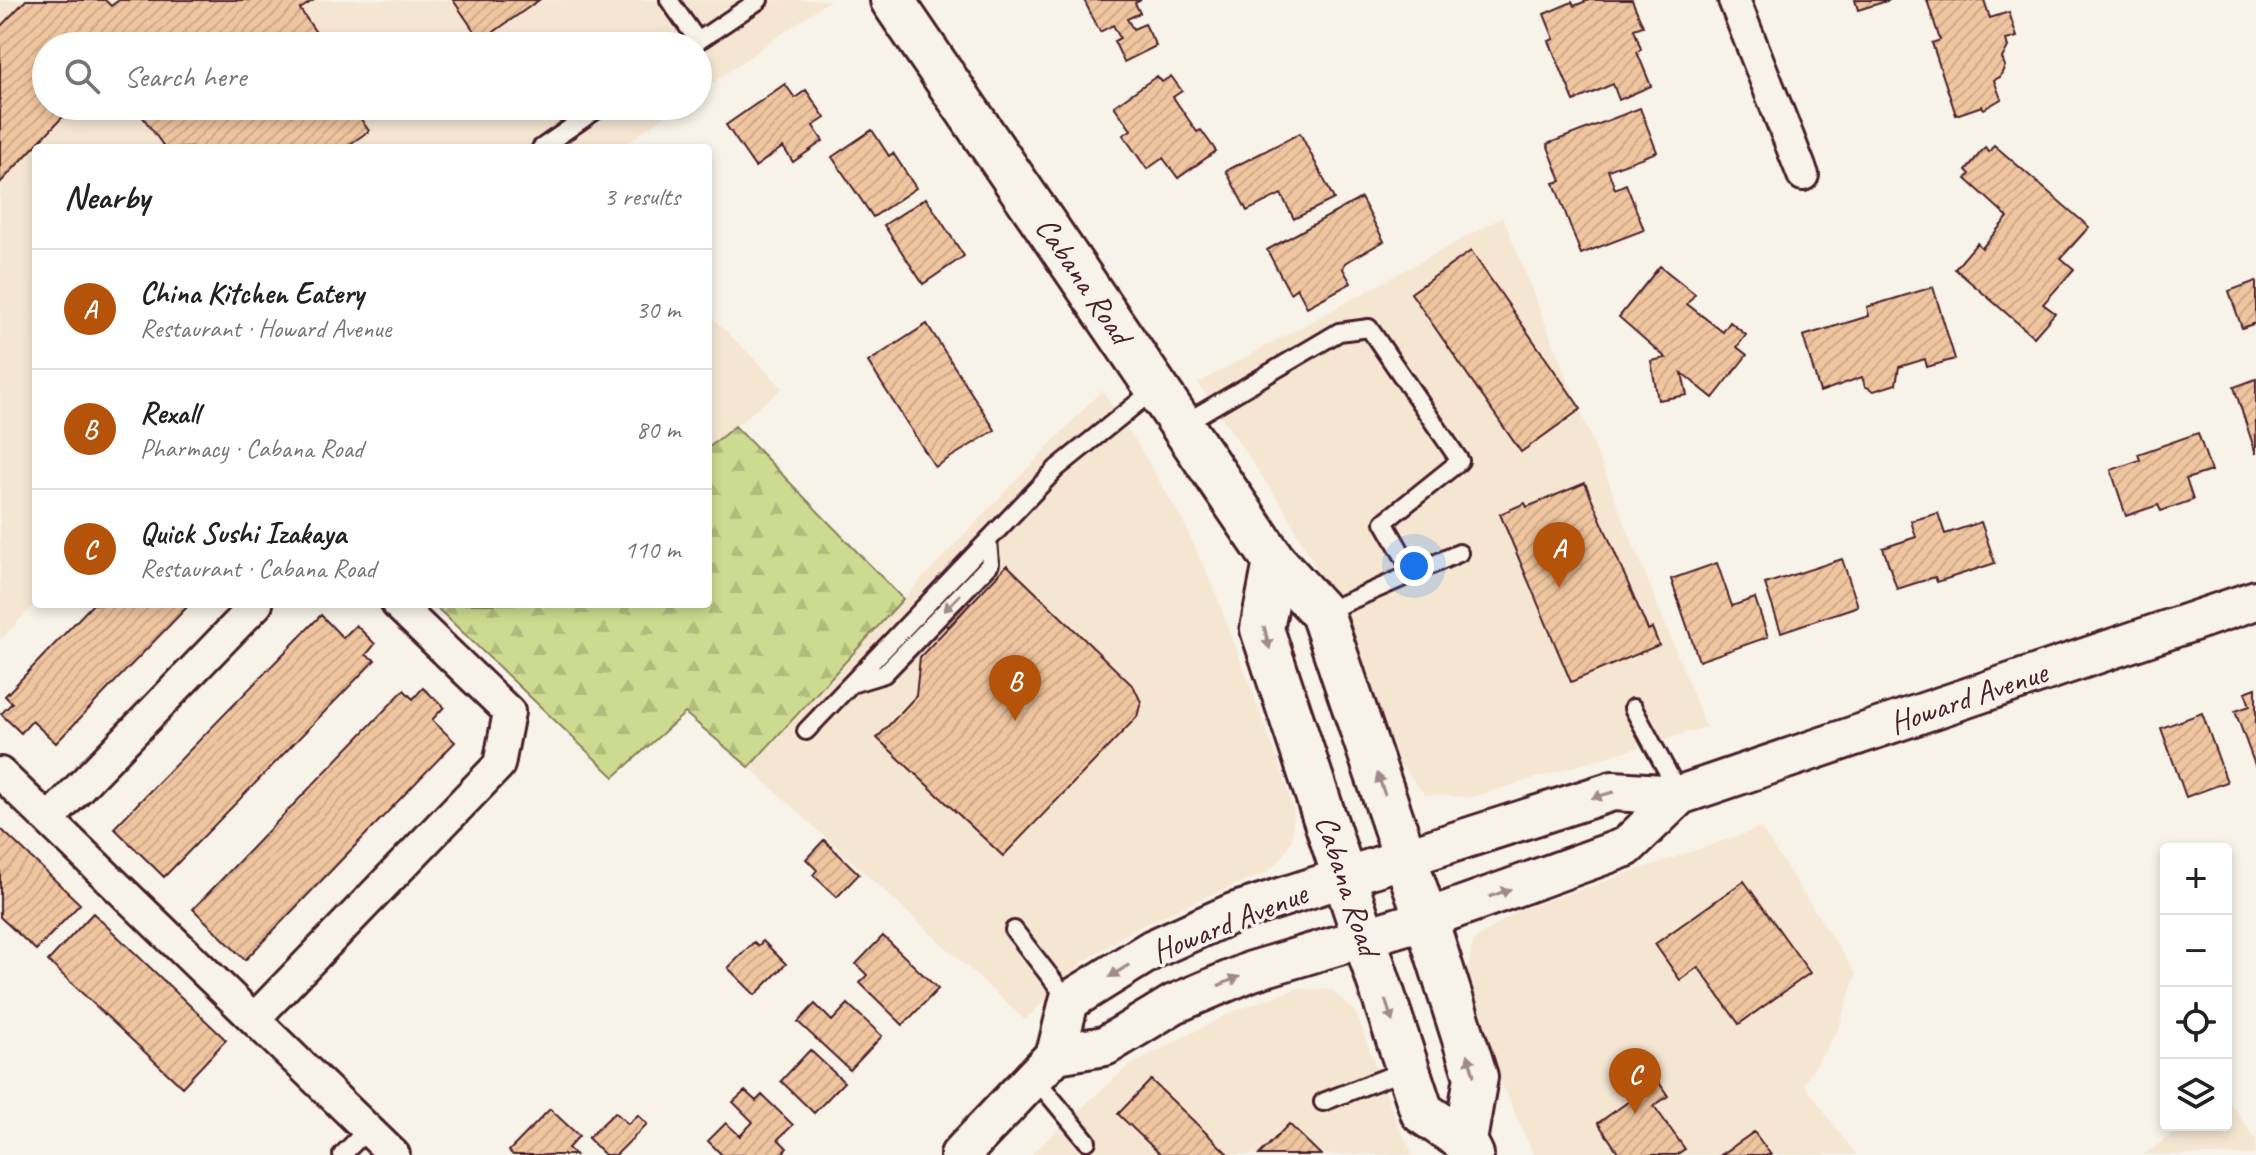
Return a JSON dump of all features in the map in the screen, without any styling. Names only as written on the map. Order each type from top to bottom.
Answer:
[{"type":"main road","name":"Cabana Road","points":[[892,0],[1275,562],[1322,613],[1406,858],[1476,1077],[1469,1148]]},
{"type":"main road","name":"Cabana Road","points":[[1275,562],[1262,629],[1422,1112],[1469,1148]]},
{"type":"street","points":[[1734,0],[1803,175]]},
{"type":"street","name":"Howard Avenue","points":[[1069,1001],[1153,949],[1233,913],[1613,791],[1680,795],[2256,600]]},
{"type":"street","points":[[49,819],[253,608]]},
{"type":"street","points":[[255,1018],[499,765],[509,712],[401,608]]},
{"type":"street","points":[[0,773],[394,1155]]},
{"type":"street","name":"Howard Avenue","points":[[1045,1066],[1105,1046],[1174,1004],[1239,976],[1426,919],[1626,847],[1680,795]]},
{"type":"street","points":[[960,1155],[1045,1066],[1069,1001]]},
{"type":"lane","points":[[669,0],[687,32]]},
{"type":"lane","points":[[712,32],[759,0]]},
{"type":"lane","points":[[547,144],[582,120]]},
{"type":"lane","points":[[1182,425],[1339,332],[1369,328],[1460,461],[1384,522],[1413,573]]},
{"type":"lane","points":[[806,731],[850,684],[884,674],[990,564],[988,540],[1057,468],[1157,387]]},
{"type":"lane","points":[[1322,613],[1459,553]]},
{"type":"lane","points":[[1633,708],[1680,795]]},
{"type":"lane","points":[[1014,930],[1069,1001]]},
{"type":"lane","points":[[1045,1066],[1087,1141]]},
{"type":"lane","points":[[1323,1102],[1408,1069]]},
{"type":"lane","points":[[342,1155],[368,1129]]},
{"type":"shaded area","points":[[0,0],[830,0],[712,83],[712,32],[32,32],[32,120],[659,120],[626,144],[32,144],[32,607],[0,640]]},
{"type":"shaded area","points":[[1503,217],[1706,727],[1472,797],[1425,795],[1400,764],[1350,633],[1285,510],[1198,383]]},
{"type":"shaded area","points":[[712,317],[783,388],[712,445]]},
{"type":"shaded area","points":[[1102,390],[1184,523],[1216,594],[1283,774],[1294,813],[1292,840],[1281,859],[1266,873],[1131,931],[1082,963],[1025,1020],[749,767],[903,599]]},
{"type":"shaded area","points":[[1761,828],[1856,974],[1838,1030],[1804,1084],[1856,1155],[1534,1155],[1493,1065],[1467,976],[1473,941],[1517,911]]},
{"type":"shaded area","points":[[1298,988],[1332,990],[1356,1013],[1396,1120],[1413,1155],[1031,1154],[1128,1066],[1234,1011]]},
{"type":"shaded area","points":[[2232,1106],[2256,1140],[2256,1155],[2143,1155],[2177,1131],[2232,1131]]},
{"type":"green space","points":[[735,426],[903,599],[749,767],[685,713],[614,777],[437,608],[712,608],[712,445]]},
{"type":"building","points":[[26,0],[105,0],[111,6],[119,0],[314,0],[300,9],[316,32],[32,32],[32,120],[60,120],[37,144],[32,144],[32,149],[0,183],[0,27]]},
{"type":"building","points":[[453,0],[539,0],[494,32],[475,32]]},
{"type":"building","points":[[1084,0],[1141,0],[1135,3],[1140,13],[1127,19],[1133,29],[1145,24],[1156,46],[1124,62],[1114,41],[1120,38],[1113,25],[1100,32]]},
{"type":"building","points":[[1589,0],[1632,0],[1643,26],[1634,29],[1641,49],[1637,52],[1651,86],[1619,100],[1613,84],[1574,101],[1549,41],[1554,39],[1544,14],[1572,2],[1574,6]]},
{"type":"building","points":[[1855,0],[1890,0],[1858,10]]},
{"type":"building","points":[[1927,0],[1984,0],[1990,18],[2009,12],[2017,37],[2006,40],[2008,47],[2002,58],[2005,66],[2000,77],[1994,80],[2001,99],[1984,109],[1982,106],[1956,115],[1932,43],[1940,40]]},
{"type":"building","points":[[1157,76],[1162,82],[1171,76],[1182,91],[1173,97],[1197,132],[1201,130],[1216,151],[1178,178],[1163,158],[1147,169],[1123,135],[1131,130],[1114,106]]},
{"type":"building","points":[[785,84],[795,98],[806,90],[825,118],[813,126],[823,141],[793,162],[783,147],[755,167],[726,125]]},
{"type":"building","points":[[1640,108],[1657,152],[1608,170],[1615,189],[1626,184],[1644,230],[1581,254],[1554,183],[1561,181],[1547,144]]},
{"type":"building","points":[[145,120],[362,120],[369,131],[350,144],[162,144]]},
{"type":"building","points":[[872,130],[889,156],[893,153],[916,188],[873,217],[832,157]]},
{"type":"building","points":[[1300,133],[1334,199],[1294,219],[1281,194],[1247,211],[1226,171]]},
{"type":"building","points":[[1994,145],[2089,227],[2061,258],[2074,269],[2043,304],[2055,313],[2034,337],[1955,269],[1977,243],[1982,248],[2008,217],[1966,179],[1970,174],[1966,170],[1985,147],[1989,152]]},
{"type":"building","points":[[926,198],[964,256],[923,284],[884,225]]},
{"type":"building","points":[[1361,198],[1384,241],[1345,263],[1343,269],[1351,283],[1307,307],[1297,288],[1290,293],[1267,250]]},
{"type":"building","points":[[1471,251],[1581,409],[1521,452],[1411,293]]},
{"type":"building","points":[[1660,266],[1695,294],[1687,304],[1723,332],[1730,322],[1746,335],[1737,347],[1747,355],[1713,398],[1682,373],[1687,395],[1658,400],[1651,361],[1666,358],[1619,317]]},
{"type":"building","points":[[2256,281],[2256,323],[2242,328],[2229,291]]},
{"type":"building","points":[[1933,287],[1955,359],[1927,367],[1925,359],[1899,367],[1896,384],[1874,391],[1865,386],[1862,377],[1820,392],[1803,336],[1869,316],[1867,307]]},
{"type":"building","points":[[927,324],[995,430],[935,467],[868,362]]},
{"type":"building","points":[[2256,379],[2256,454],[2234,387]]},
{"type":"building","points":[[2198,433],[2211,471],[2186,479],[2193,500],[2161,511],[2158,505],[2126,516],[2111,470],[2140,460],[2138,454]]},
{"type":"building","points":[[1585,483],[1648,630],[1652,628],[1659,645],[1571,682],[1500,514],[1525,503],[1527,507]]},
{"type":"building","points":[[1938,513],[1945,534],[1981,522],[1995,563],[1937,582],[1935,577],[1897,589],[1883,548],[1916,537],[1911,521]]},
{"type":"building","points":[[1842,559],[1858,606],[1781,632],[1765,584]]},
{"type":"building","points":[[1717,563],[1732,606],[1755,598],[1768,637],[1699,661],[1671,579]]},
{"type":"building","points":[[1007,565],[1134,687],[1141,702],[1137,717],[1003,856],[877,738],[916,696],[920,657]]},
{"type":"building","points":[[952,587],[970,604],[949,627],[931,610]]},
{"type":"building","points":[[89,608],[186,608],[56,743],[32,721],[21,733],[1,714],[12,703],[5,696]]},
{"type":"building","points":[[321,615],[343,638],[356,625],[375,644],[366,655],[375,660],[164,877],[114,828]]},
{"type":"building","points":[[423,688],[444,707],[432,720],[455,742],[245,960],[193,909],[404,690],[413,699]]},
{"type":"building","points":[[2256,688],[2256,768],[2235,711],[2250,706],[2245,692]]},
{"type":"building","points":[[2202,713],[2227,782],[2186,797],[2161,728]]},
{"type":"building","points":[[0,828],[80,904],[36,950],[0,917]]},
{"type":"building","points":[[824,840],[859,874],[837,897],[813,875],[817,870],[806,859]]},
{"type":"building","points":[[1744,881],[1810,973],[1739,1024],[1698,967],[1680,980],[1655,944]]},
{"type":"building","points":[[93,913],[226,1040],[182,1087],[48,961]]},
{"type":"building","points":[[883,936],[938,989],[903,1025],[860,983],[867,975],[856,964]]},
{"type":"building","points":[[763,941],[786,964],[755,995],[728,968],[754,942],[758,946]]},
{"type":"building","points":[[815,1004],[832,1021],[848,1004],[882,1036],[850,1070],[798,1022]]},
{"type":"building","points":[[810,1050],[844,1082],[814,1113],[781,1081]]},
{"type":"building","points":[[1151,1080],[1229,1155],[1161,1155],[1118,1114]]},
{"type":"building","points":[[1658,1081],[1668,1096],[1654,1106],[1685,1149],[1676,1155],[1620,1155],[1598,1123]]},
{"type":"building","points":[[745,1091],[756,1101],[762,1095],[793,1125],[778,1139],[787,1148],[781,1155],[722,1155],[708,1141],[726,1123],[740,1136],[753,1122],[733,1102]]},
{"type":"building","points":[[550,1109],[579,1136],[568,1148],[575,1155],[513,1155],[509,1151]]},
{"type":"building","points":[[615,1112],[628,1124],[638,1115],[647,1124],[616,1155],[605,1155],[588,1138]]},
{"type":"building","points":[[1289,1124],[1321,1155],[1259,1155]]},
{"type":"building","points":[[1754,1132],[1771,1155],[1721,1155]]},
{"type":"place","name":"China Kitchen Eatery","points":[[1559,588]]},
{"type":"place","name":"Rexall","points":[[1015,721]]},
{"type":"place","name":"Quick Sushi Izakaya","points":[[1635,1114]]}]
